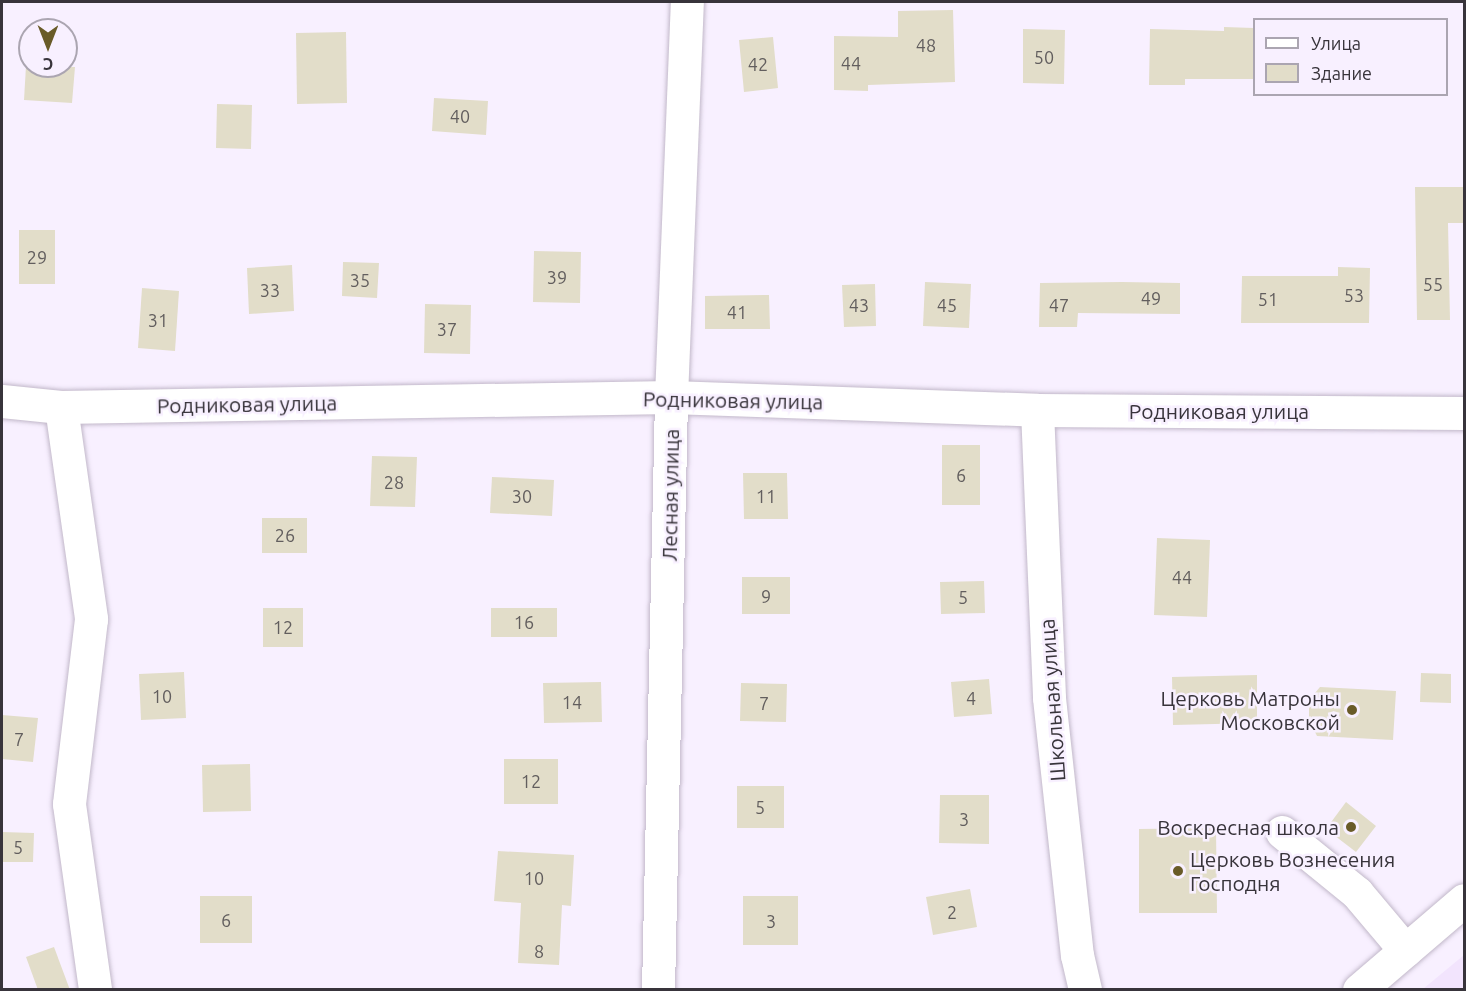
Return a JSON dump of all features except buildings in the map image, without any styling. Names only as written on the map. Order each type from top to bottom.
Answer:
[{"type":"street","name":"Лесная улица","points":[[658,990],[671,397],[687,2]]},
{"type":"street","name":"Родниковая улица","points":[[2,401],[61,406],[671,397],[1038,410],[1464,413]]},
{"type":"street","points":[[61,406],[91,619],[69,804],[95,990]]},
{"type":"street","name":"Школьная улица","points":[[1038,410],[1049,698],[1077,955],[1085,990]]},
{"type":"street","points":[[1282,832],[1357,893],[1405,950]]},
{"type":"street","points":[[1359,990],[1464,900]]},
{"type":"shaded area","points":[[1464,955],[1464,989],[1423,989]]},
{"type":"place","name":"Церковь Матроны Московской","points":[[1352,710]]},
{"type":"place","name":"Воскресная школа","points":[[1351,827]]},
{"type":"place","name":"Церковь Вознесения Господня","points":[[1178,871]]}]
